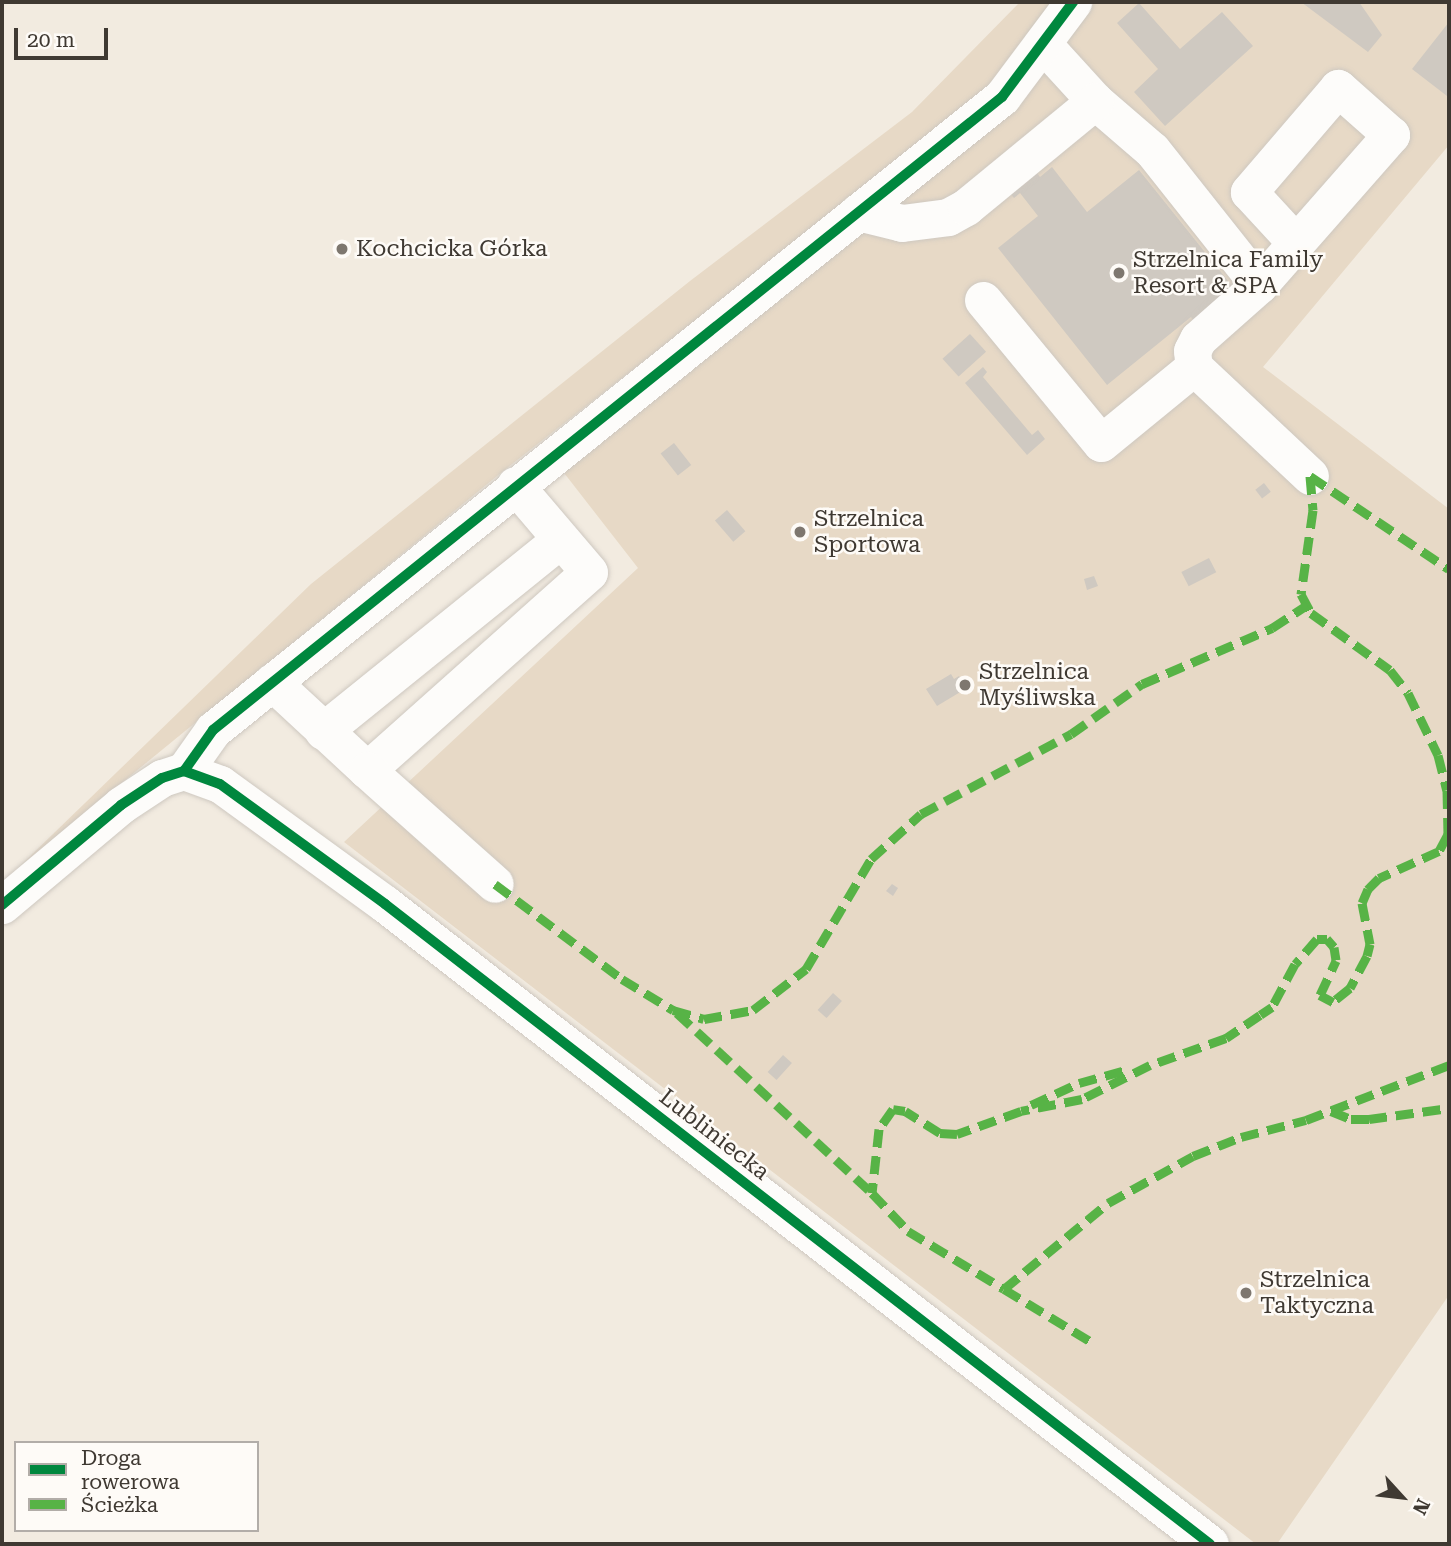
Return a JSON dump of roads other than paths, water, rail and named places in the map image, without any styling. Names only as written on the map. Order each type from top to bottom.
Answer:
[{"type":"street","points":[[2,905],[121,805],[162,778],[184,771],[213,730],[272,681],[1002,97],[1073,2]]},
{"type":"street","points":[[1044,44],[1095,101],[1152,150],[1259,285]]},
{"type":"street","points":[[858,212],[902,223],[948,217],[966,207],[1095,101]]},
{"type":"street","points":[[1296,243],[1259,285],[1198,339],[1192,351],[1195,367],[1310,476]]},
{"type":"street","points":[[983,300],[1101,443],[1195,367]]},
{"type":"street","points":[[367,770],[589,572],[515,485]]},
{"type":"street","points":[[323,731],[560,540]]},
{"type":"street","points":[[272,681],[323,731],[495,884]]},
{"type":"street","name":"Lubliniecka","points":[[184,771],[238,795],[319,854],[1210,1544]]},
{"type":"place","name":"Kochcicka Górka","points":[[342,249]]},
{"type":"place","name":"Strzelnica Family Resort & SPA","points":[[1119,273]]},
{"type":"place","name":"Strzelnica Sportowa","points":[[800,532]]},
{"type":"place","name":"Strzelnica Myśliwska","points":[[965,685]]},
{"type":"place","name":"Strzelnica Taktyczna","points":[[1246,1293]]}]
